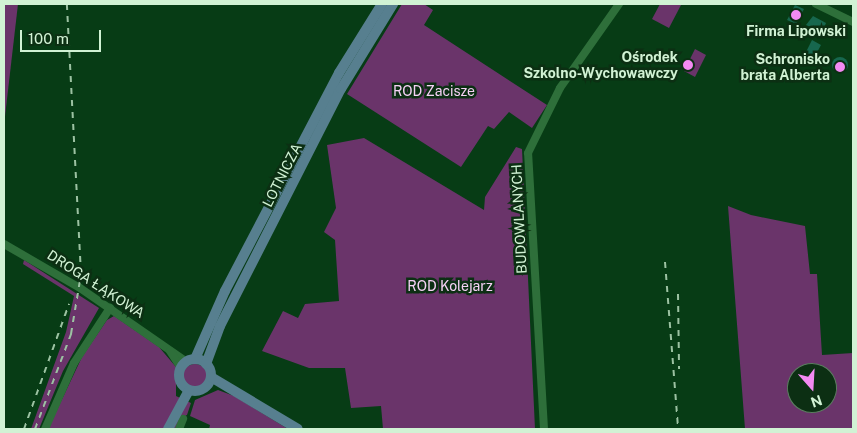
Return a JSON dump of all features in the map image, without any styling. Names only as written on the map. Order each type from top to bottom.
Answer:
[{"type":"main road","name":"LOTNICZA","points":[[188,363],[339,73],[382,4]]},
{"type":"main road","name":"LOTNICZA","points":[[206,364],[220,326],[341,89],[394,4]]},
{"type":"main road","points":[[168,429],[186,387],[188,363],[206,364],[209,381]]},
{"type":"main road","points":[[186,387],[201,390],[209,381]]},
{"type":"main road","points":[[209,381],[229,389],[298,429]]},
{"type":"street","name":"BUDOWLANYCH","points":[[544,429],[528,153],[560,88],[618,4]]},
{"type":"street","points":[[816,4],[853,22]]},
{"type":"street","name":"DROGA ŁĄKOWA","points":[[4,244],[110,308],[188,363]]},
{"type":"street","points":[[45,429],[74,363],[110,308]]},
{"type":"street","points":[[180,429],[183,419]]},
{"type":"green space","points":[[4,4],[18,4],[4,125]]},
{"type":"green space","name":"ROD Zacisze","points":[[402,4],[424,4],[433,10],[424,25],[547,105],[532,128],[509,112],[494,129],[488,126],[461,167],[347,94]]},
{"type":"green space","points":[[660,4],[681,5],[669,28],[652,19]]},
{"type":"green space","points":[[695,49],[706,55],[695,77],[684,71]]},
{"type":"green space","name":"ROD Kolejarz","points":[[364,138],[484,210],[485,197],[516,147],[522,149],[535,429],[383,429],[381,406],[351,408],[345,368],[309,368],[262,351],[283,311],[298,318],[305,304],[339,301],[335,240],[324,232],[336,208],[327,145]]},
{"type":"green space","points":[[728,206],[751,215],[805,226],[810,274],[817,274],[822,355],[853,353],[853,429],[745,429]]},
{"type":"green space","points":[[24,260],[99,308],[63,371],[39,429],[31,429],[66,332],[74,296],[23,264]]},
{"type":"green space","points":[[114,316],[159,347],[176,367],[176,396],[191,403],[187,415],[181,418],[177,429],[48,429],[82,357],[107,320]]},
{"type":"green space","points":[[195,364],[204,367],[207,376],[204,385],[195,388],[186,385],[183,376],[186,367]]},
{"type":"green space","points":[[218,390],[234,396],[288,429],[209,429],[210,425],[190,416],[195,400]]},
{"type":"building","name":"Firma Lipowski","points":[[795,5],[804,9],[796,24],[787,20]]},
{"type":"building","name":"Schronisko brata Alberta","points":[[813,16],[826,23],[822,32],[806,25]]},
{"type":"building","name":"Schronisko brata Alberta","points":[[812,40],[821,45],[814,58],[805,54]]},
{"type":"building","name":"Schronisko brata Alberta","points":[[840,57],[848,65],[840,73],[832,65]]},
{"type":"railway","points":[[35,429],[71,334],[81,274],[67,4]]},
{"type":"railway","points":[[665,262],[678,429]]},
{"type":"railway","points":[[678,294],[679,369]]},
{"type":"railway","points":[[24,429],[69,304]]},
{"type":"place","name":"Firma Lipowski","points":[[796,15]]},
{"type":"place","name":"Ośrodek Szkolno-Wychowawczy","points":[[688,65]]},
{"type":"place","name":"Schronisko brata Alberta","points":[[840,67]]}]
